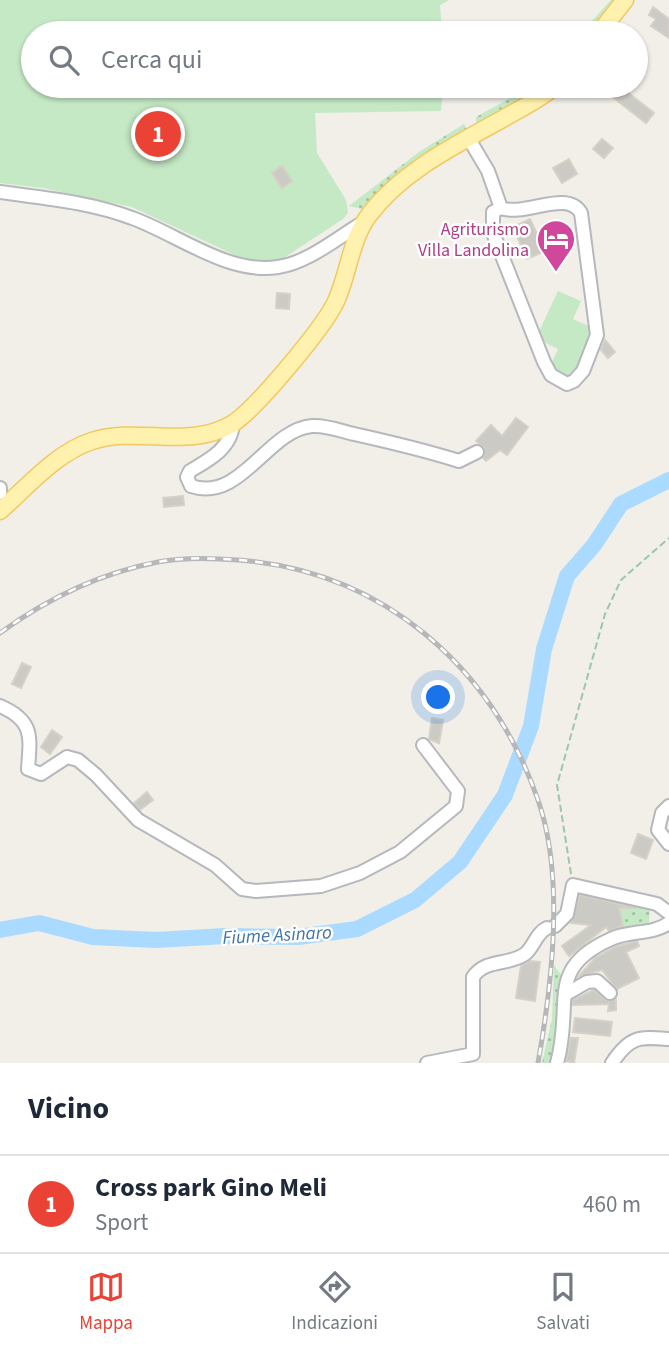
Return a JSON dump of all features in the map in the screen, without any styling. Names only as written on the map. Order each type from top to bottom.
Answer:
[{"type":"main road","points":[[608,21],[625,0]]},
{"type":"main road","points":[[0,511],[71,450],[92,441],[120,435],[193,437],[233,423],[251,409],[327,317],[337,299],[364,222],[396,186],[536,98]]},
{"type":"street","points":[[469,139],[488,171],[501,208]]},
{"type":"street","points":[[0,192],[114,212],[229,261],[266,267],[279,267],[300,259],[364,222]]},
{"type":"street","points":[[556,202],[574,206],[581,213],[597,335],[583,371],[567,384],[558,381],[544,362],[493,233],[493,212],[501,208],[524,211],[556,202]]},
{"type":"street","points":[[233,423],[233,434],[224,447],[190,471],[187,477],[191,486],[210,488],[227,482],[284,440],[311,426],[423,450],[459,461],[477,452]]},
{"type":"street","points":[[0,488],[0,493]]},
{"type":"street","points":[[0,706],[24,723],[30,733],[28,769],[33,773],[51,770],[67,757],[78,760],[121,799],[138,820],[215,865],[242,889],[256,891],[321,886],[360,873],[400,852],[456,806],[458,791],[424,745]]},
{"type":"street","points":[[669,806],[662,813],[658,830],[669,844]]},
{"type":"street","points":[[427,1063],[473,1054],[472,977],[485,965],[526,954],[541,930],[551,927],[567,914],[573,885],[657,904],[669,913]]},
{"type":"street","points":[[557,1063],[564,1039],[569,969],[583,953],[615,937],[662,929],[669,923]]},
{"type":"street","points":[[566,994],[587,982],[597,981],[610,993]]},
{"type":"street","points":[[612,1063],[625,1044],[634,1040],[668,1039]]},
{"type":"path","points":[[573,885],[557,785],[614,594],[639,561],[669,538]]},
{"type":"green space","points":[[0,0],[449,0],[440,5],[441,21],[21,21],[21,98],[442,98],[441,111],[315,113],[317,153],[346,200],[348,213],[279,261],[241,258],[132,207],[43,188],[0,183]]},
{"type":"green space","points":[[611,0],[617,0],[602,21],[592,21]]},
{"type":"green space","points":[[510,98],[528,98],[477,128],[476,117]]},
{"type":"green space","points":[[464,124],[469,133],[366,210],[349,206],[419,152]]},
{"type":"green space","points":[[558,291],[581,301],[573,319],[595,329],[572,378],[550,367],[558,349],[536,338]]},
{"type":"green space","points":[[637,901],[650,904],[649,925],[624,929],[618,906],[635,909]]},
{"type":"green space","points":[[554,965],[561,975],[557,1045],[553,1063],[542,1063],[552,1019]]},
{"type":"building","points":[[653,7],[669,19],[669,38],[651,26],[656,19],[649,15]]},
{"type":"building","points":[[614,98],[635,98],[654,113],[646,123]]},
{"type":"building","points":[[602,139],[613,148],[604,158],[593,149]]},
{"type":"building","points":[[569,159],[577,174],[562,183],[553,168]]},
{"type":"building","points":[[282,166],[292,181],[282,188],[272,173]]},
{"type":"building","points":[[530,219],[545,251],[527,259],[513,227]]},
{"type":"building","points":[[277,293],[290,294],[289,309],[276,308]]},
{"type":"building","points":[[605,340],[615,352],[608,358],[601,350]]},
{"type":"building","points":[[516,418],[528,427],[507,455],[500,450],[486,461],[483,458],[485,449],[476,441],[491,425],[502,436]]},
{"type":"building","points":[[183,496],[184,505],[164,507],[163,498]]},
{"type":"building","points":[[22,663],[31,667],[21,688],[12,684]]},
{"type":"building","points":[[432,718],[443,720],[439,743],[429,739]]},
{"type":"building","points":[[52,730],[62,737],[50,754],[41,747]]},
{"type":"building","points":[[147,792],[153,800],[140,810],[134,803]]},
{"type":"building","points":[[638,834],[653,840],[646,859],[631,853]]},
{"type":"building","points":[[580,895],[636,908],[619,908],[623,926],[609,931],[606,927],[569,956],[562,946],[591,925],[571,923]]},
{"type":"building","points":[[637,941],[639,946],[626,952],[639,978],[617,989],[602,970],[579,976],[595,958],[615,947]]},
{"type":"building","points":[[530,961],[540,962],[535,1001],[516,998],[521,966]]},
{"type":"building","points":[[594,990],[607,1001],[616,999],[616,1010],[608,1011],[609,1004],[573,1005],[573,1000]]},
{"type":"building","points":[[575,1018],[612,1022],[610,1036],[573,1032]]},
{"type":"building","points":[[571,1038],[578,1038],[574,1063],[566,1061]]},
{"type":"waterway","name":"Fiume Asinaro","points":[[0,930],[39,923],[93,937],[156,940],[225,936],[298,937],[357,929],[415,900],[460,862],[505,795],[531,726],[544,649],[567,576],[594,545],[621,504],[669,480]]},
{"type":"railway","points":[[0,633],[56,598],[96,580],[158,562],[198,558],[238,560],[290,568],[339,583],[384,605],[424,634],[460,668],[492,707],[518,751],[538,800],[546,830],[554,896],[553,931],[548,999],[538,1063]]},
{"type":"place","name":"Cross park Gino Meli","points":[[158,134]]},
{"type":"place","name":"Agriturismo Villa Landolina","points":[[556,273]]}]
